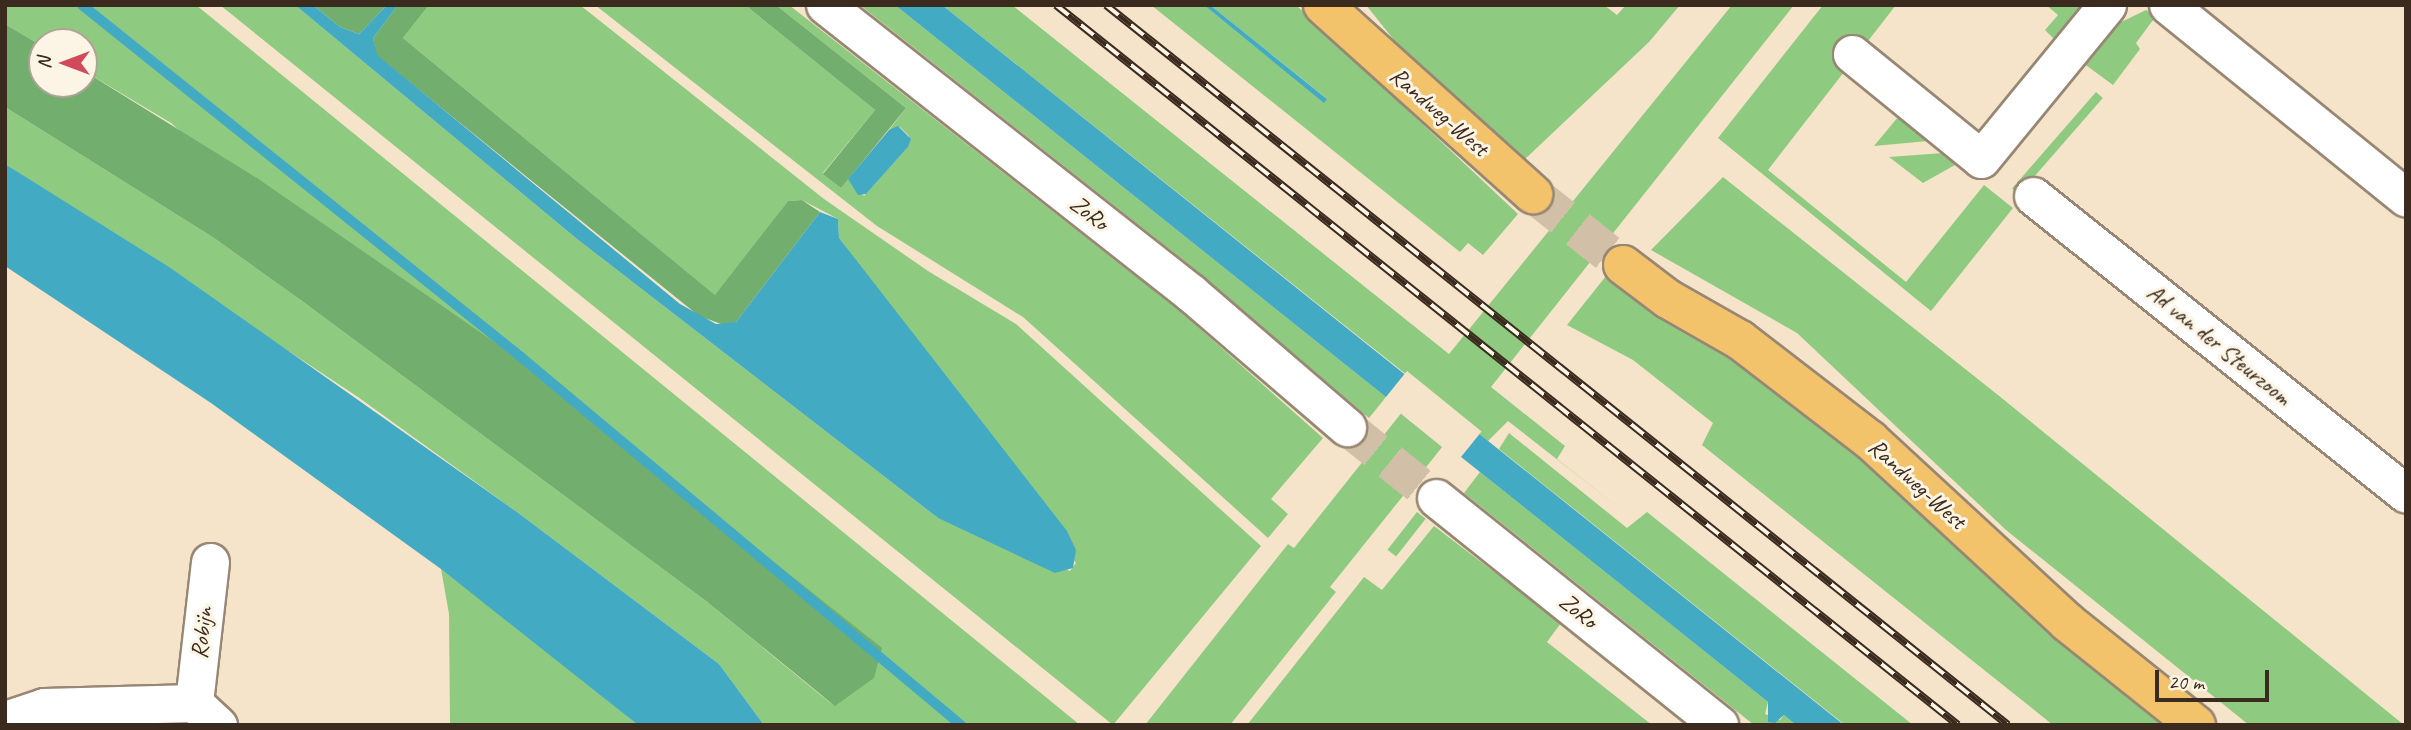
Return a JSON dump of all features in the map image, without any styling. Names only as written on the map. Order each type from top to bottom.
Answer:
[{"type":"main road","name":"Randweg-West","points":[[1334,13],[1533,194]]},
{"type":"main road","name":"Randweg-West","points":[[1623,265],[1668,299],[1740,340],[1870,440],[2067,622],[2196,725]]},
{"type":"street","name":"ZoRo","points":[[825,5],[1191,293],[1348,427]]},
{"type":"street","points":[[1852,54],[1981,159],[2107,5]]},
{"type":"street","points":[[2168,5],[2406,198]]},
{"type":"street","name":"Ad van der Steurzoom","points":[[2033,196],[2406,494]]},
{"type":"street","name":"ZoRo","points":[[1436,498],[1719,725]]},
{"type":"street","name":"Robijn","points":[[5,720],[44,706],[206,714],[210,562]]},
{"type":"green space","points":[[5,5],[196,5],[1080,725],[764,725],[719,664],[517,512],[358,397],[5,164],[5,107],[214,238],[302,301],[706,601],[834,706],[171,123],[98,79],[98,28],[28,28],[28,38],[5,24]]},
{"type":"green space","points":[[220,5],[295,5],[577,239],[938,518],[1070,571],[1076,563],[839,238],[838,219],[802,200],[788,201],[716,296],[403,38],[429,5],[580,5],[824,199],[928,271],[1016,324],[1261,546],[1113,725]]},
{"type":"green space","points":[[313,5],[387,5],[359,34],[340,27]]},
{"type":"green space","points":[[398,5],[429,5],[403,38],[715,295],[788,201],[802,200],[820,212],[736,322],[724,325],[699,316],[376,55],[373,38]]},
{"type":"green space","points":[[595,5],[745,5],[875,110],[823,173],[841,188],[848,179],[864,196],[908,147],[909,136],[900,127],[889,130],[906,108],[776,5],[789,5],[1181,312],[1323,438],[1271,499],[1288,514],[1268,538],[1023,317],[877,226]]},
{"type":"green space","points":[[745,5],[776,5],[906,108],[841,188],[823,174],[875,110]]},
{"type":"green space","points":[[860,5],[895,5],[1386,397],[1369,418],[1187,263]]},
{"type":"green space","points":[[942,5],[1012,5],[1449,354],[1732,5],[1794,5],[1491,387],[1565,446],[1557,459],[1628,515],[1508,421],[1488,441],[1463,421],[1330,587],[1336,592],[1230,725],[1145,725],[1288,544],[1294,548],[1422,387]]},
{"type":"green space","points":[[1151,5],[1204,5],[1324,102],[1326,98],[1210,5],[1296,5],[1518,214],[1483,255],[1468,243],[1460,252]]},
{"type":"green space","points":[[1366,5],[1604,5],[1617,15],[1626,5],[1680,5],[1649,42],[1522,162],[1402,50]]},
{"type":"green space","points":[[1823,5],[1896,5],[1768,170],[1906,282],[1984,185],[2013,208],[1931,311],[1718,138]]},
{"type":"green space","points":[[2046,5],[2083,5],[2055,40],[2045,30],[2058,15]]},
{"type":"green space","points":[[2146,10],[2156,16],[2136,43],[2140,49],[2113,85],[2083,63],[2113,26]]},
{"type":"green space","points":[[5,24],[28,38],[28,98],[98,98],[98,80],[257,178],[519,359],[882,648],[874,678],[835,706],[706,601],[302,301],[214,238],[5,107]]},
{"type":"green space","points":[[2096,92],[2103,98],[2019,195],[2012,189]]},
{"type":"green space","points":[[1898,117],[1928,141],[1874,146]]},
{"type":"green space","points":[[1943,153],[1955,165],[1923,183],[1889,157]]},
{"type":"green space","points":[[1723,177],[1998,395],[2404,725],[2249,725],[2006,530],[1797,333],[1651,250]]},
{"type":"green space","points":[[1606,276],[1709,341],[1838,437],[1903,492],[2006,593],[2166,725],[2053,725],[1702,445],[1713,423],[1633,360],[1567,325]]},
{"type":"green space","points":[[1509,433],[1627,528],[1647,512],[1913,725],[1845,725],[1499,449]]},
{"type":"green space","points":[[1480,472],[1768,702],[1765,714],[1780,720],[1784,715],[1796,725],[1754,725],[1464,493]]},
{"type":"green space","points":[[1417,512],[1426,519],[1396,557],[1387,550]]},
{"type":"green space","points":[[1434,526],[1561,623],[1547,642],[1652,725],[1247,725],[1364,577],[1382,590]]},
{"type":"green space","points":[[441,569],[638,725],[450,725],[449,614]]},
{"type":"water","points":[[295,5],[313,5],[340,27],[359,34],[387,5],[398,5],[373,38],[377,55],[680,304],[716,324],[736,322],[820,212],[838,219],[839,238],[1067,531],[1076,550],[1073,568],[1055,573],[938,518],[577,239]]},
{"type":"water","points":[[895,5],[942,5],[1844,725],[1796,725],[1784,715],[1775,723],[1768,722],[1768,702]]},
{"type":"water","points":[[1204,5],[1210,5],[1327,99],[1324,103]]},
{"type":"water","points":[[898,126],[911,139],[908,147],[866,194],[858,195],[848,179],[889,130]]},
{"type":"water","points":[[5,164],[169,267],[517,512],[719,664],[764,725],[638,725],[441,569],[211,403],[5,266]]},
{"type":"pier","points":[[1407,371],[1482,431],[1458,460],[1384,400]]},
{"type":"waterway","points":[[82,5],[521,357],[961,725]]},
{"type":"tunnel","points":[[1533,194],[1623,265]]},
{"type":"tunnel","points":[[1347,427],[1436,498]]},
{"type":"railway","points":[[1056,5],[1958,725]]},
{"type":"railway","points":[[1106,5],[2008,725]]}]
